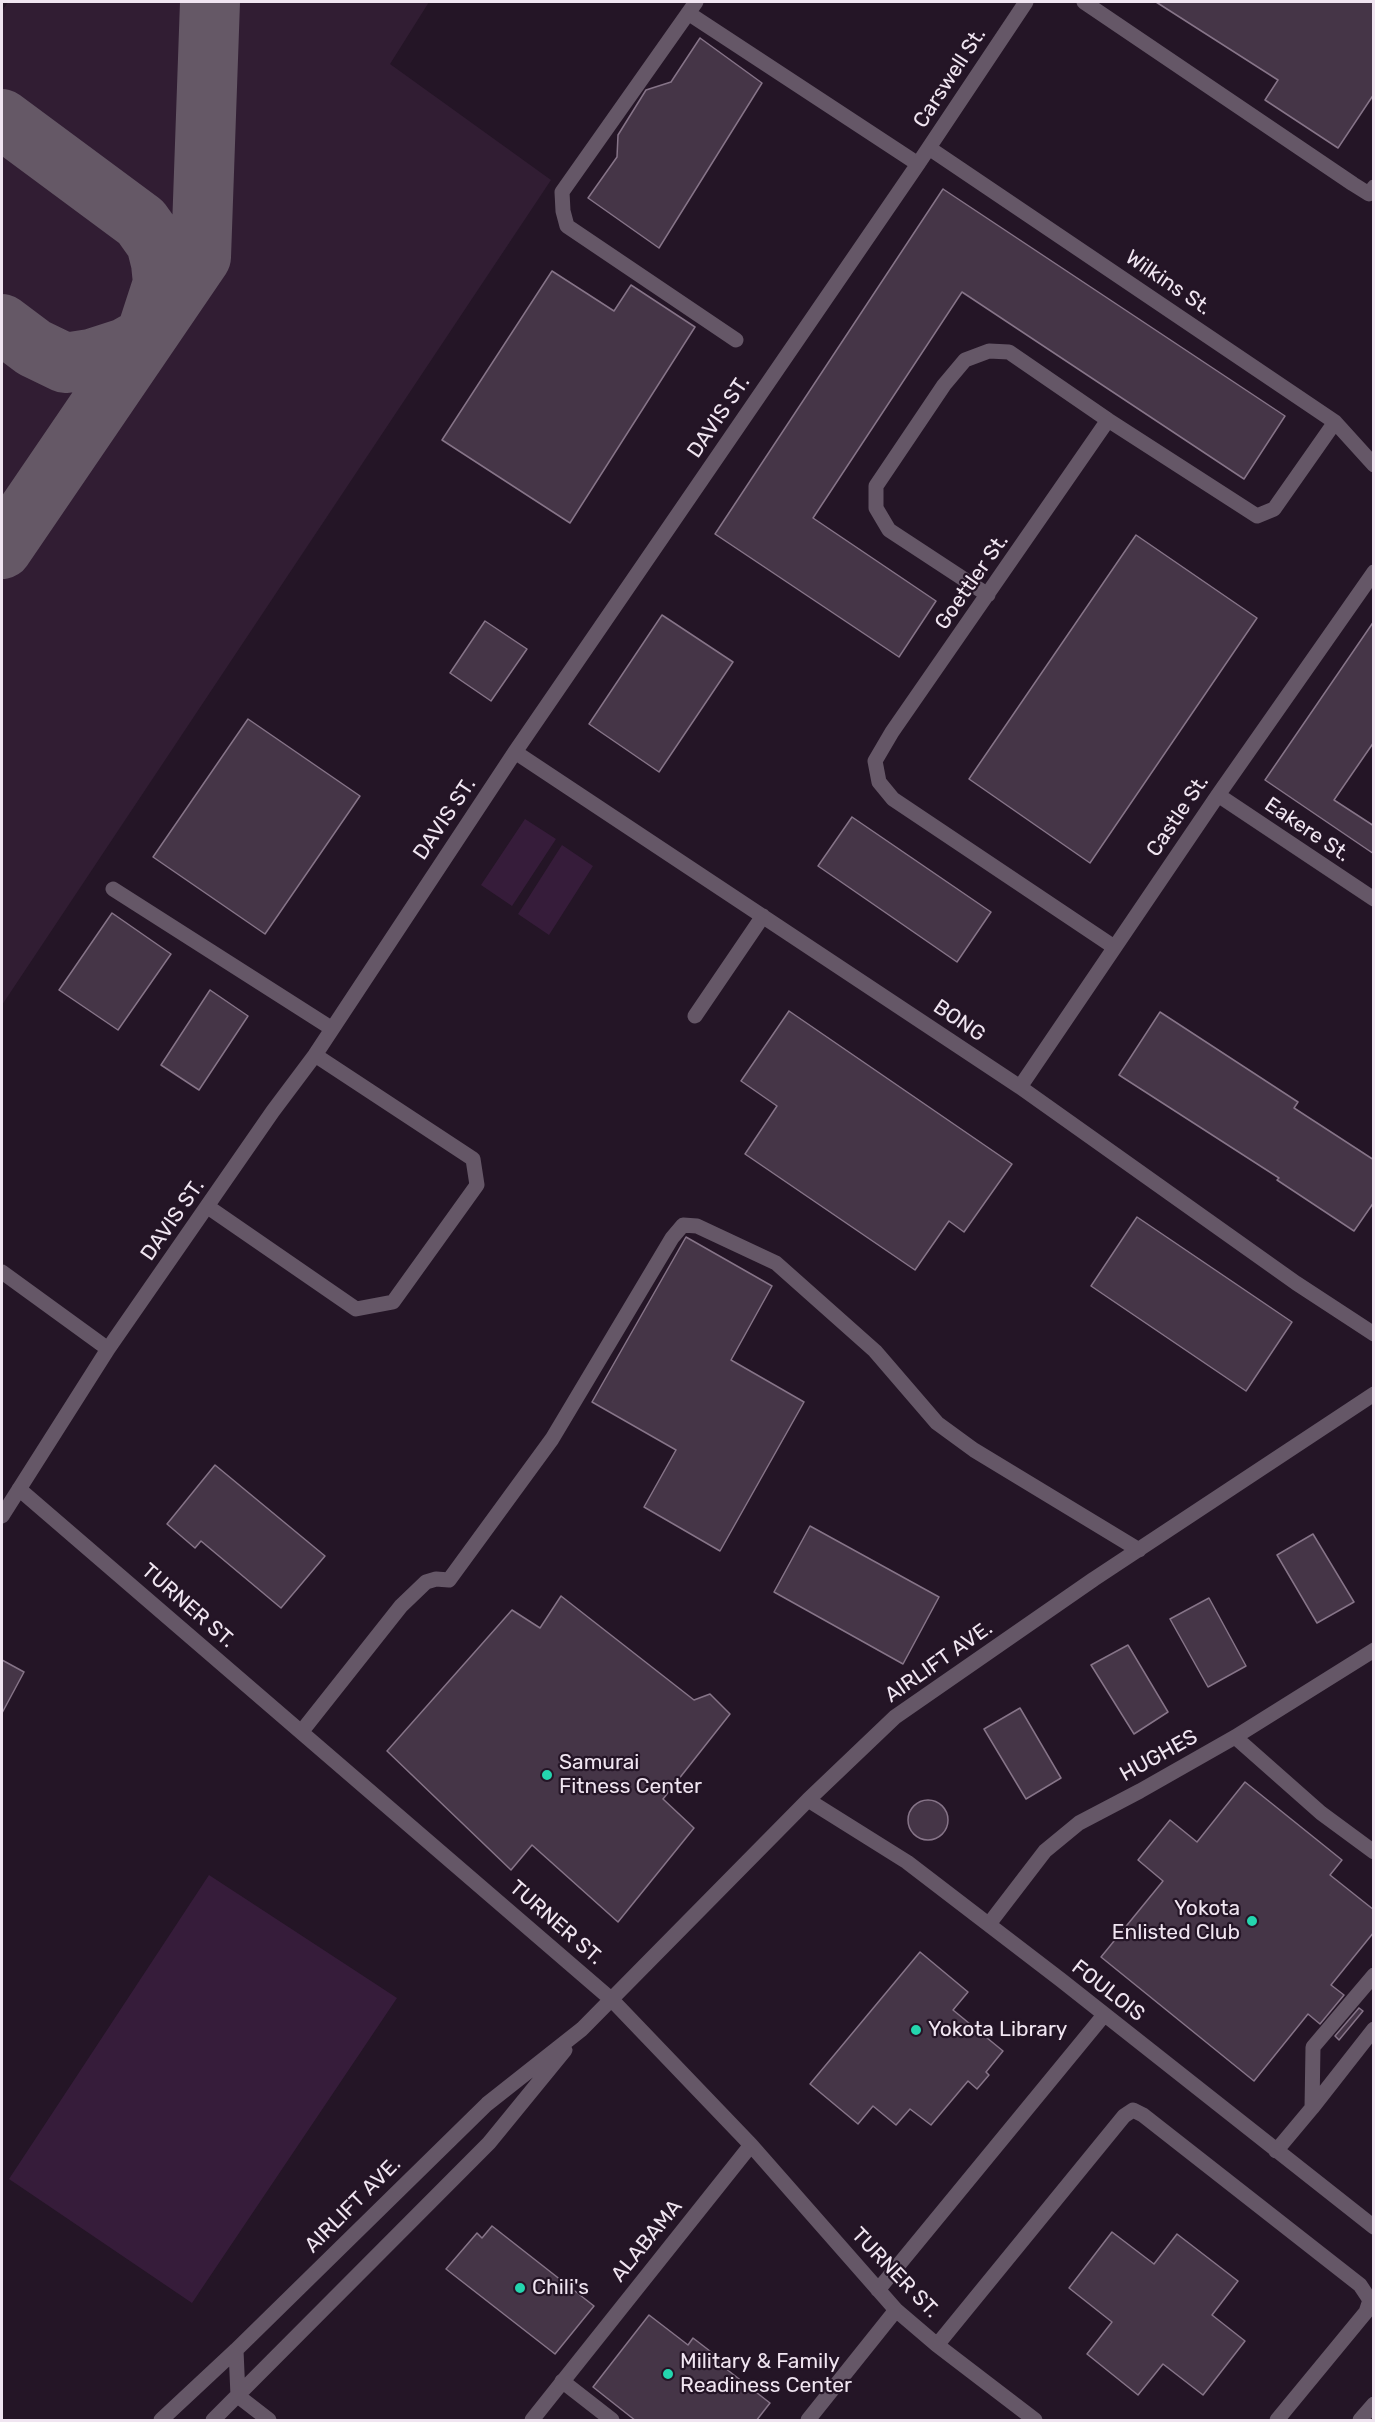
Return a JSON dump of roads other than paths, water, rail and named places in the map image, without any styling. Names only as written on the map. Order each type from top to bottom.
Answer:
[{"type":"street","name":"Carswell St.","points":[[929,148],[1026,2]]},
{"type":"street","points":[[1084,2],[1353,184],[1369,194],[1374,187]]},
{"type":"street","points":[[736,340],[567,226],[563,211],[562,192],[692,7],[918,164]]},
{"type":"street","name":"DAVIS ST.","points":[[2,1516],[108,1349],[273,1111],[315,1055],[515,752],[929,148]]},
{"type":"street","name":"Wilkins St.","points":[[929,148],[1335,422],[1374,465]]},
{"type":"street","points":[[988,596],[889,530],[876,508],[876,486],[944,385],[965,360],[989,351],[1009,352],[1108,420],[1257,516],[1274,509],[1335,422]]},
{"type":"street","name":"Goettler St.","points":[[1108,420],[874,761],[879,782],[893,799],[1114,947]]},
{"type":"street","name":"Castle St.","points":[[1020,1087],[1218,795],[1374,572]]},
{"type":"street","name":"BONG","points":[[515,752],[1020,1087],[1296,1283],[1374,1334]]},
{"type":"street","name":"Eakere St.","points":[[1218,795],[1374,899]]},
{"type":"street","points":[[114,889],[331,1028]]},
{"type":"street","points":[[694,1016],[763,916]]},
{"type":"street","points":[[208,1207],[356,1309],[393,1302],[477,1185],[473,1160],[315,1055]]},
{"type":"street","points":[[302,1731],[401,1606],[426,1581],[449,1580],[552,1439],[672,1238],[683,1225],[697,1226],[776,1263],[875,1351],[937,1423],[974,1450],[1139,1550]]},
{"type":"street","points":[[2,1272],[108,1349]]},
{"type":"street","name":"AIRLIFT AVE.","points":[[161,2421],[487,2104],[582,2029],[808,1800],[895,1717],[1139,1550],[1374,1395]]},
{"type":"street","name":"TURNER ST.","points":[[19,1489],[612,2000],[751,2145],[896,2310],[1035,2421]]},
{"type":"street","name":"HUGHES","points":[[989,1924],[1045,1851],[1079,1823],[1235,1737],[1374,1650]]},
{"type":"street","points":[[1235,1737],[1321,1813],[1374,1852]]},
{"type":"street","name":"FOULOIS","points":[[808,1800],[907,1862],[989,1924],[1374,2228]]},
{"type":"street","points":[[1312,2108],[1313,2048],[1374,1975]]},
{"type":"street","points":[[878,2290],[1104,2015]]},
{"type":"street","points":[[1276,2151],[1374,2028]]},
{"type":"street","name":"AIRLIFT AVE.","points":[[213,2421],[489,2143],[582,2029]]},
{"type":"street","points":[[938,2345],[1124,2116],[1133,2110],[1143,2115],[1360,2285],[1370,2300],[1366,2312],[1277,2421]]},
{"type":"street","name":"ALABAMA","points":[[532,2421],[751,2145]]},
{"type":"street","points":[[808,2421],[896,2310]]},
{"type":"street","points":[[236,2350],[238,2396],[269,2421]]},
{"type":"street","points":[[562,2381],[612,2421]]},
{"type":"street","points":[[1360,2421],[1374,2404]]},
{"type":"place","name":"Samurai Fitness Center","points":[[547,1775]]},
{"type":"place","name":"Yokota Enlisted Club","points":[[1252,1921]]},
{"type":"place","name":"Yokota Library","points":[[916,2030]]},
{"type":"place","name":"Chili's","points":[[520,2288]]},
{"type":"place","name":"Military & Family Readiness Center","points":[[668,2374]]}]
